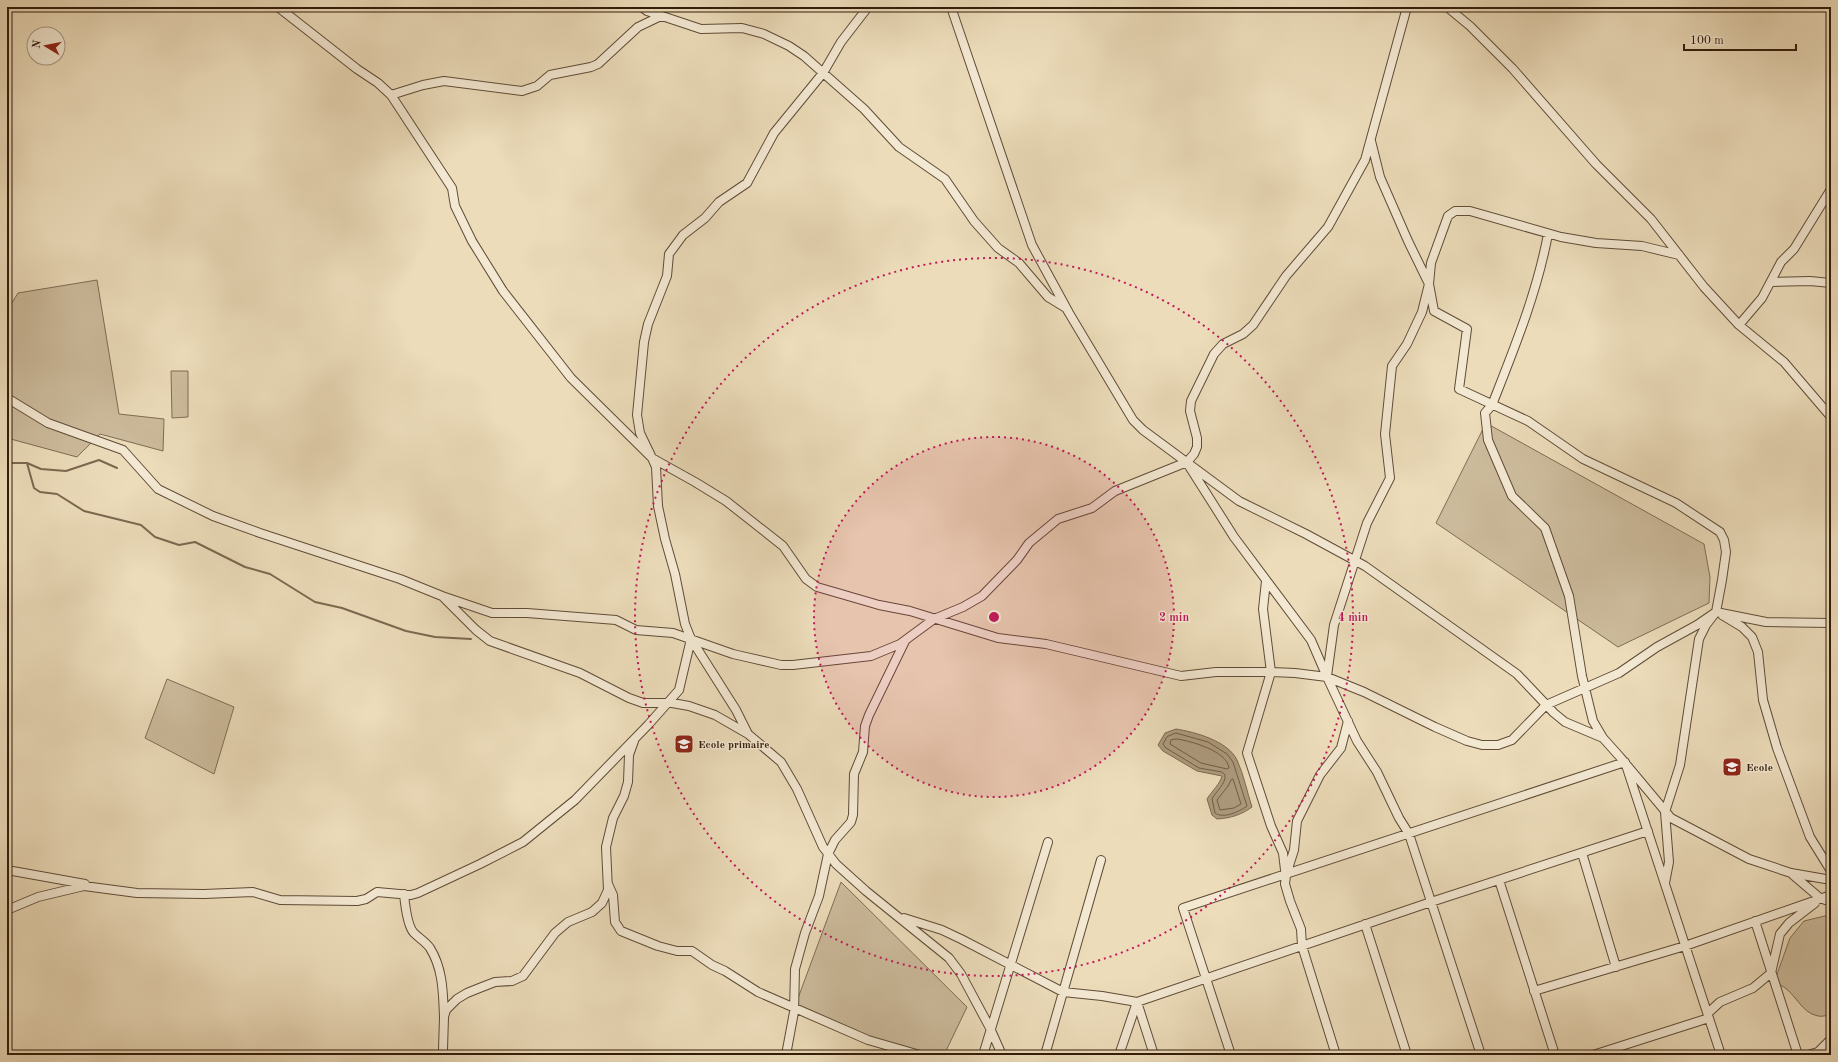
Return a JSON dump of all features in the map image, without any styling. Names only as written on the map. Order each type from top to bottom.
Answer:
[{"type":"street","points":[[278,7],[357,69],[378,83],[390,95],[452,188],[455,206],[472,241],[503,291],[572,378],[652,458],[726,501],[783,546],[806,579],[817,587],[879,605],[910,610],[934,619],[998,638],[1046,644],[1181,676],[1216,672],[1271,672],[1327,677],[1364,692],[1435,727],[1467,741],[1482,745],[1498,745],[1512,740],[1546,705],[1619,673],[1657,647],[1697,625],[1716,612],[1766,622],[1831,623]]},
{"type":"street","points":[[642,7],[647,11],[701,29],[742,28],[764,34],[789,46],[804,56],[864,109],[899,146],[945,179],[974,221],[998,248],[1019,263],[1048,297],[1067,308]]},
{"type":"street","points":[[748,734],[736,710],[690,639],[685,624],[675,574],[663,533],[658,506],[656,468],[640,433],[638,425],[637,408],[644,342],[648,324],[667,276],[669,254],[683,235],[705,218],[718,202],[746,183],[774,133],[823,72],[841,42],[868,7]]},
{"type":"street","points":[[951,7],[1032,245],[1133,420],[1239,501],[1306,534],[1365,566],[1517,674],[1546,705],[1565,722],[1603,738]]},
{"type":"street","points":[[7,398],[48,423],[123,450],[158,489],[214,516],[260,534],[400,580],[492,613],[527,613],[616,620],[636,630],[674,633],[733,654],[781,665],[872,656],[884,652],[906,640],[934,619],[963,607],[982,596],[1016,560],[1029,543],[1058,519],[1092,508],[1115,491],[1186,462],[1194,454],[1197,446],[1197,438],[1190,411],[1191,401],[1214,354],[1223,344],[1243,334],[1253,325],[1286,276],[1328,227],[1365,160],[1407,7]]},
{"type":"street","points":[[1447,7],[1470,26],[1513,69],[1596,164],[1651,218],[1704,287],[1739,325],[1784,362],[1831,417]]},
{"type":"street","points":[[390,95],[423,85],[444,81],[522,91],[537,86],[550,75],[591,67],[598,64],[638,27],[661,16]]},
{"type":"street","points":[[1371,140],[1380,177],[1429,284],[1434,311],[1468,329],[1459,389],[1528,421],[1583,459],[1676,503],[1720,532],[1724,540],[1726,552],[1716,612],[1706,625],[1699,639],[1680,765],[1665,812],[1669,862],[1665,883]]},
{"type":"street","points":[[1739,325],[1762,298],[1781,262],[1794,249],[1831,189]]},
{"type":"street","points":[[1327,677],[1334,625],[1354,561],[1367,523],[1390,478],[1385,434],[1392,366],[1407,344],[1422,312],[1429,284],[1430,263],[1448,216],[1455,211],[1470,211],[1548,234],[1596,243],[1642,246],[1679,255]]},
{"type":"street","points":[[1548,234],[1542,263],[1523,326],[1492,405],[1485,413],[1488,440],[1512,496],[1545,528],[1569,596],[1585,689],[1593,720],[1603,738],[1625,762],[1671,818],[1749,859],[1792,873],[1831,880]]},
{"type":"street","points":[[1771,282],[1810,281],[1831,283]]},
{"type":"street","points":[[1186,462],[1234,537],[1311,640],[1357,740],[1377,772],[1408,834],[1480,1055]]},
{"type":"street","points":[[1266,581],[1263,609],[1271,672],[1248,753],[1271,826],[1283,853],[1286,874]]},
{"type":"street","points":[[442,596],[476,630],[490,640],[580,673],[629,698],[643,703],[666,703],[689,706],[715,716],[748,734],[781,762],[797,789],[823,848],[836,864],[866,891],[949,958],[961,974],[991,1030],[1002,1055]]},
{"type":"street","points":[[1716,612],[1742,627],[1752,637],[1758,652],[1763,700],[1777,748],[1810,837],[1831,871]]},
{"type":"street","points":[[7,870],[137,893],[204,894],[253,892],[280,900],[311,899],[357,901],[366,899],[377,892],[411,895],[418,893],[523,842],[576,800],[666,703],[676,695],[679,690],[690,639]]},
{"type":"street","points":[[786,1055],[794,1009],[795,969],[805,933],[819,896],[828,854],[835,840],[851,822],[853,815],[854,774],[863,752],[866,726],[869,715],[906,640]]},
{"type":"street","points":[[1336,1055],[1302,946],[1302,929],[1290,901],[1285,884],[1286,874],[1294,850],[1297,821],[1320,775],[1340,748],[1348,721]]},
{"type":"street","points":[[444,1055],[442,1030],[446,1010],[467,993],[496,982],[512,981],[522,976],[555,933],[568,922],[592,912],[602,903],[608,890],[606,847],[613,818],[624,796],[628,782],[629,755],[635,738]]},
{"type":"street","points":[[1231,1055],[1183,908],[1625,762]]},
{"type":"street","points":[[1625,762],[1721,1055]]},
{"type":"street","points":[[898,917],[942,930],[1063,992],[1102,996],[1137,1002],[1365,924],[1648,831]]},
{"type":"street","points":[[984,1055],[1048,842]]},
{"type":"street","points":[[1582,853],[1616,967]]},
{"type":"street","points":[[1045,1055],[1101,860]]},
{"type":"street","points":[[1792,873],[1820,898],[1831,902]]},
{"type":"street","points":[[1499,880],[1555,1055]]},
{"type":"street","points":[[608,884],[613,895],[615,922],[621,931],[658,946],[677,951],[692,951],[712,965],[758,992],[794,1009],[875,1043],[920,1055]]},
{"type":"street","points":[[7,910],[38,897],[84,886],[101,887]]},
{"type":"street","points":[[404,894],[405,909],[412,931],[429,946],[437,962],[442,982],[444,1018]]},
{"type":"street","points":[[1534,991],[1685,946],[1831,894]]},
{"type":"street","points":[[1592,1055],[1708,1016],[1720,1002],[1753,988],[1771,972],[1780,934],[1789,923],[1820,898]]},
{"type":"street","points":[[1755,922],[1798,1055]]},
{"type":"street","points":[[1365,924],[1407,1055]]},
{"type":"street","points":[[1119,1055],[1137,1002]]},
{"type":"street","points":[[1137,1002],[1154,1055]]},
{"type":"street","points":[[1818,1052],[1831,1039]]},
{"type":"street","points":[[1808,1055],[1831,1048]]},
{"type":"shaded area","points":[[97,280],[119,414],[164,419],[163,451],[100,434],[77,457],[7,438],[7,311],[18,293]]},
{"type":"shaded area","points":[[171,371],[188,371],[188,417],[172,418]]},
{"type":"shaded area","points":[[1486,423],[1704,544],[1710,577],[1709,603],[1618,647],[1436,523]]},
{"type":"shaded area","points":[[167,679],[234,707],[214,774],[145,738]]},
{"type":"shaded area","points":[[841,882],[967,1007],[944,1055],[920,1055],[794,1009]]},
{"type":"shaded area","points":[[1829,915],[1831,916],[1831,1015],[1820,1016],[1807,1011],[1789,991],[1778,984],[1776,977],[1790,938],[1804,921]]},
{"type":"water","points":[[1176,729],[1210,738],[1233,753],[1242,772],[1252,807],[1236,816],[1227,818],[1217,819],[1212,815],[1207,799],[1218,785],[1222,776],[1197,771],[1163,751],[1158,745],[1165,733]]},
{"type":"waterway","points":[[7,463],[27,463],[41,469],[66,471],[99,460],[117,468]]},
{"type":"waterway","points":[[27,463],[34,488],[40,492],[57,494],[84,511],[141,525],[155,537],[179,545],[195,542],[245,567],[270,574],[315,602],[342,608],[406,631],[435,637],[471,639]]},
{"type":"place","name":"Ecole primaire","points":[[684,744]]},
{"type":"place","name":"Ecole","points":[[1732,767]]}]
